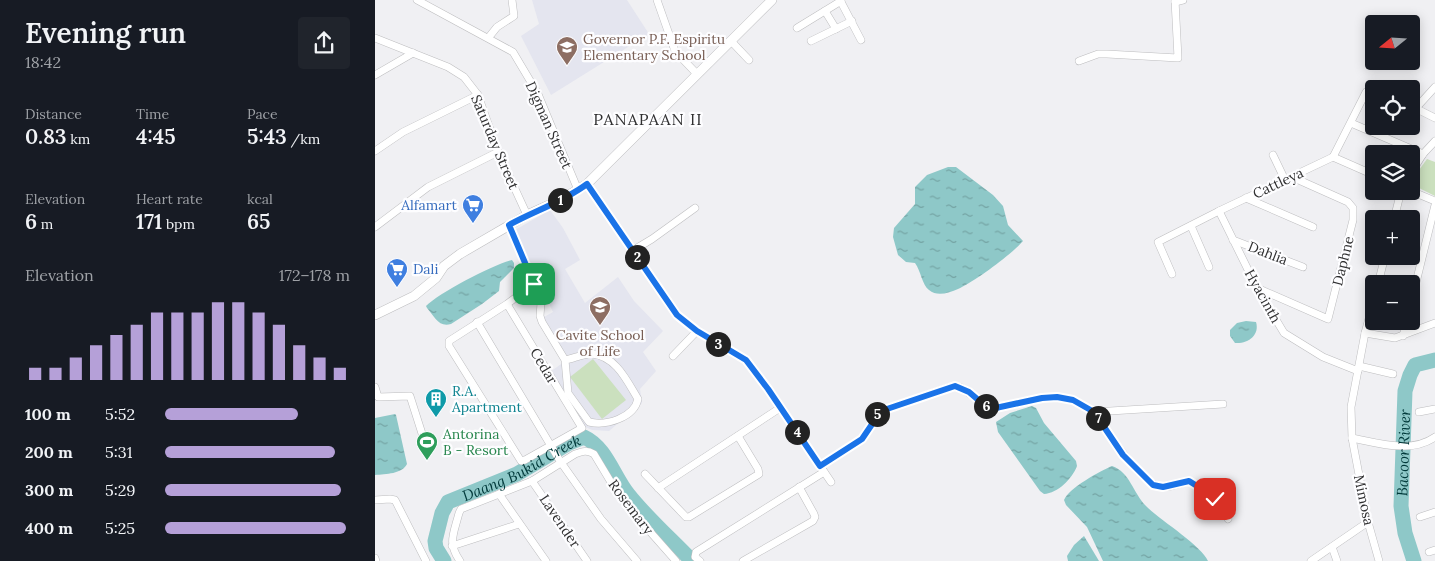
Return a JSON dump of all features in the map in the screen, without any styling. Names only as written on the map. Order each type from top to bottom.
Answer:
[{"type":"street","name":"Digman Street","points":[[417,0],[513,52],[533,85],[578,190]]},
{"type":"street","points":[[427,6],[434,0]]},
{"type":"street","points":[[489,38],[497,27],[515,16],[512,0]]},
{"type":"street","points":[[657,0],[675,51],[697,74]]},
{"type":"street","points":[[375,315],[414,296],[436,278],[445,266],[461,254],[527,215],[587,184],[772,0]]},
{"type":"street","points":[[797,28],[840,0],[861,40]]},
{"type":"street","points":[[1079,61],[1098,54],[1178,58],[1175,1],[1183,0]]},
{"type":"street","points":[[825,11],[836,29]]},
{"type":"street","points":[[811,41],[852,21]]},
{"type":"street","name":"Saturday Street","points":[[375,38],[448,67],[463,77],[478,95],[498,152],[527,215]]},
{"type":"street","points":[[731,41],[749,60]]},
{"type":"street","points":[[375,75],[413,53]]},
{"type":"street","points":[[1420,101],[1435,87]]},
{"type":"street","points":[[375,151],[403,132],[478,95]]},
{"type":"street","points":[[1365,101],[1333,157],[1365,171]]},
{"type":"street","points":[[1420,110],[1435,118]]},
{"type":"street","points":[[1351,123],[1423,154]]},
{"type":"street","points":[[1420,159],[1435,140]]},
{"type":"street","points":[[375,227],[428,187],[498,152]]},
{"type":"street","points":[[1273,155],[1288,179]]},
{"type":"street","name":"Cattleya","points":[[1172,274],[1158,242],[1333,157]]},
{"type":"street","name":"Daphne","points":[[1257,288],[1328,319],[1353,220],[1353,208],[1351,204],[1288,179]]},
{"type":"street","points":[[587,184],[677,315],[697,331],[746,360],[831,482]]},
{"type":"street","points":[[1420,195],[1435,201]]},
{"type":"street","points":[[1246,198],[1313,227]]},
{"type":"street","points":[[1418,275],[1435,205]]},
{"type":"street","points":[[633,251],[695,208]]},
{"type":"street","name":"Hyacinth","points":[[1219,211],[1257,288],[1283,333],[1323,358],[1358,368],[1393,374]]},
{"type":"street","points":[[509,225],[541,304],[541,322],[565,360],[568,393],[589,422],[598,425],[611,423],[621,418],[637,403],[638,399],[628,382],[618,368],[606,358],[590,353],[565,360]]},
{"type":"street","points":[[1191,226],[1209,267]]},
{"type":"street","name":"Dahlia","points":[[1233,240],[1303,267]]},
{"type":"street","points":[[534,284],[507,304],[451,339],[449,346],[521,461],[551,448]]},
{"type":"street","name":"Cedar","points":[[507,304],[582,428],[551,448]]},
{"type":"street","points":[[477,322],[551,448],[601,519],[637,561]]},
{"type":"street","points":[[1365,333],[1387,338],[1403,336],[1435,324]]},
{"type":"street","name":"Mimosa","points":[[1366,330],[1351,407],[1352,438],[1368,522],[1379,561]]},
{"type":"street","points":[[1403,336],[1405,330]]},
{"type":"street","points":[[673,356],[697,331]]},
{"type":"street","points":[[375,387],[378,397],[410,396],[425,443]]},
{"type":"street","points":[[700,561],[695,557],[696,552],[799,487],[862,439],[881,411],[950,387],[960,387],[991,409],[1042,398],[1057,397],[1073,400],[1094,412],[1123,455],[1153,485],[1163,487],[1189,481],[1215,499],[1227,519]]},
{"type":"street","points":[[1094,412],[1223,404]]},
{"type":"street","points":[[658,488],[780,408]]},
{"type":"street","points":[[1419,412],[1435,409]]},
{"type":"street","points":[[645,474],[686,517],[689,517],[759,474],[758,468],[738,436]]},
{"type":"street","points":[[1352,438],[1395,446],[1423,444],[1434,441]]},
{"type":"street","name":"Rosemary","points":[[561,462],[583,451],[589,451],[594,454],[615,489],[637,518],[676,561]]},
{"type":"street","points":[[460,561],[452,546],[459,513],[465,508],[532,481],[561,462]]},
{"type":"street","name":"Lavender","points":[[532,481],[587,561]]},
{"type":"street","points":[[743,561],[813,521],[814,514],[799,487]]},
{"type":"street","points":[[499,494],[547,561]]},
{"type":"street","points":[[375,500],[395,500],[426,561]]},
{"type":"street","points":[[1420,517],[1435,512]]},
{"type":"street","points":[[1311,561],[1368,522]]},
{"type":"street","points":[[452,546],[519,524]]},
{"type":"street","points":[[1332,547],[1337,561]]},
{"type":"shaded area","name":"Governor P.F. Espiritu Elementary School","points":[[532,0],[627,0],[649,34],[551,95],[521,36],[539,24]]},
{"type":"shaded area","name":"Cavite School of Life","points":[[550,210],[563,228],[580,260],[565,269],[585,303],[618,277],[634,301],[663,331],[643,352],[656,371],[640,389],[642,403],[609,431],[592,430],[581,425],[550,372],[564,362],[539,320],[553,312],[520,245],[515,230]]},
{"type":"green space","points":[[1427,159],[1435,162],[1435,196],[1420,188],[1420,169]]},
{"type":"green space","points":[[593,359],[626,400],[602,419],[570,377]]},
{"type":"water","points":[[948,167],[956,167],[993,195],[1003,206],[1008,225],[1023,241],[1002,260],[973,280],[947,293],[939,294],[927,288],[915,263],[906,262],[898,255],[893,237],[894,228],[915,204],[915,187],[927,175]]},
{"type":"water","points":[[512,260],[514,268],[500,282],[499,291],[451,324],[440,323],[427,308],[426,306],[433,300],[454,287],[480,273]]},
{"type":"water","points":[[1246,321],[1256,322],[1255,335],[1244,342],[1235,343],[1230,336],[1230,330],[1237,323]]},
{"type":"water","points":[[1032,406],[1036,408],[1044,423],[1076,461],[1077,466],[1072,476],[1064,484],[1054,491],[1044,494],[998,432],[996,422],[1010,413]]},
{"type":"water","points":[[395,414],[407,464],[398,472],[375,475],[375,418]]},
{"type":"water","points":[[1112,466],[1123,473],[1146,506],[1197,548],[1208,561],[1103,561],[1087,527],[1066,505],[1064,500],[1078,485]]},
{"type":"water","points":[[1084,536],[1099,561],[1068,561],[1067,556],[1074,545]]},
{"type":"waterway","name":"Bacoor River","points":[[1414,561],[1405,533],[1401,506],[1405,391],[1415,365],[1435,360]]},
{"type":"waterway","name":"Daang Bukid Creek","points":[[444,561],[436,548],[435,541],[442,513],[448,502],[517,474],[569,443],[584,437],[592,442],[604,455],[635,503],[692,561]]},
{"type":"place","name":"Governor P.F. Espiritu Elementary School","points":[[567,66]]},
{"type":"place","name":"Alfamart","points":[[473,224]]},
{"type":"place","name":"Dali","points":[[397,288]]},
{"type":"place","name":"Cavite School of Life","points":[[600,326]]},
{"type":"place","name":"R.A. Apartment","points":[[436,418]]},
{"type":"place","name":"Antorina B - Resort","points":[[427,461]]},
{"type":"district","name":"PANAPAAN II","points":[[648,119]]},
{"type":"route","points":[[534,284],[509,225],[564,198],[587,184],[677,315],[697,331],[746,360],[820,466],[862,439],[881,411],[955,386],[969,392],[991,409],[1042,398],[1057,397],[1073,400],[1094,412],[1123,455],[1153,485],[1163,487],[1189,481],[1215,499]]}]
